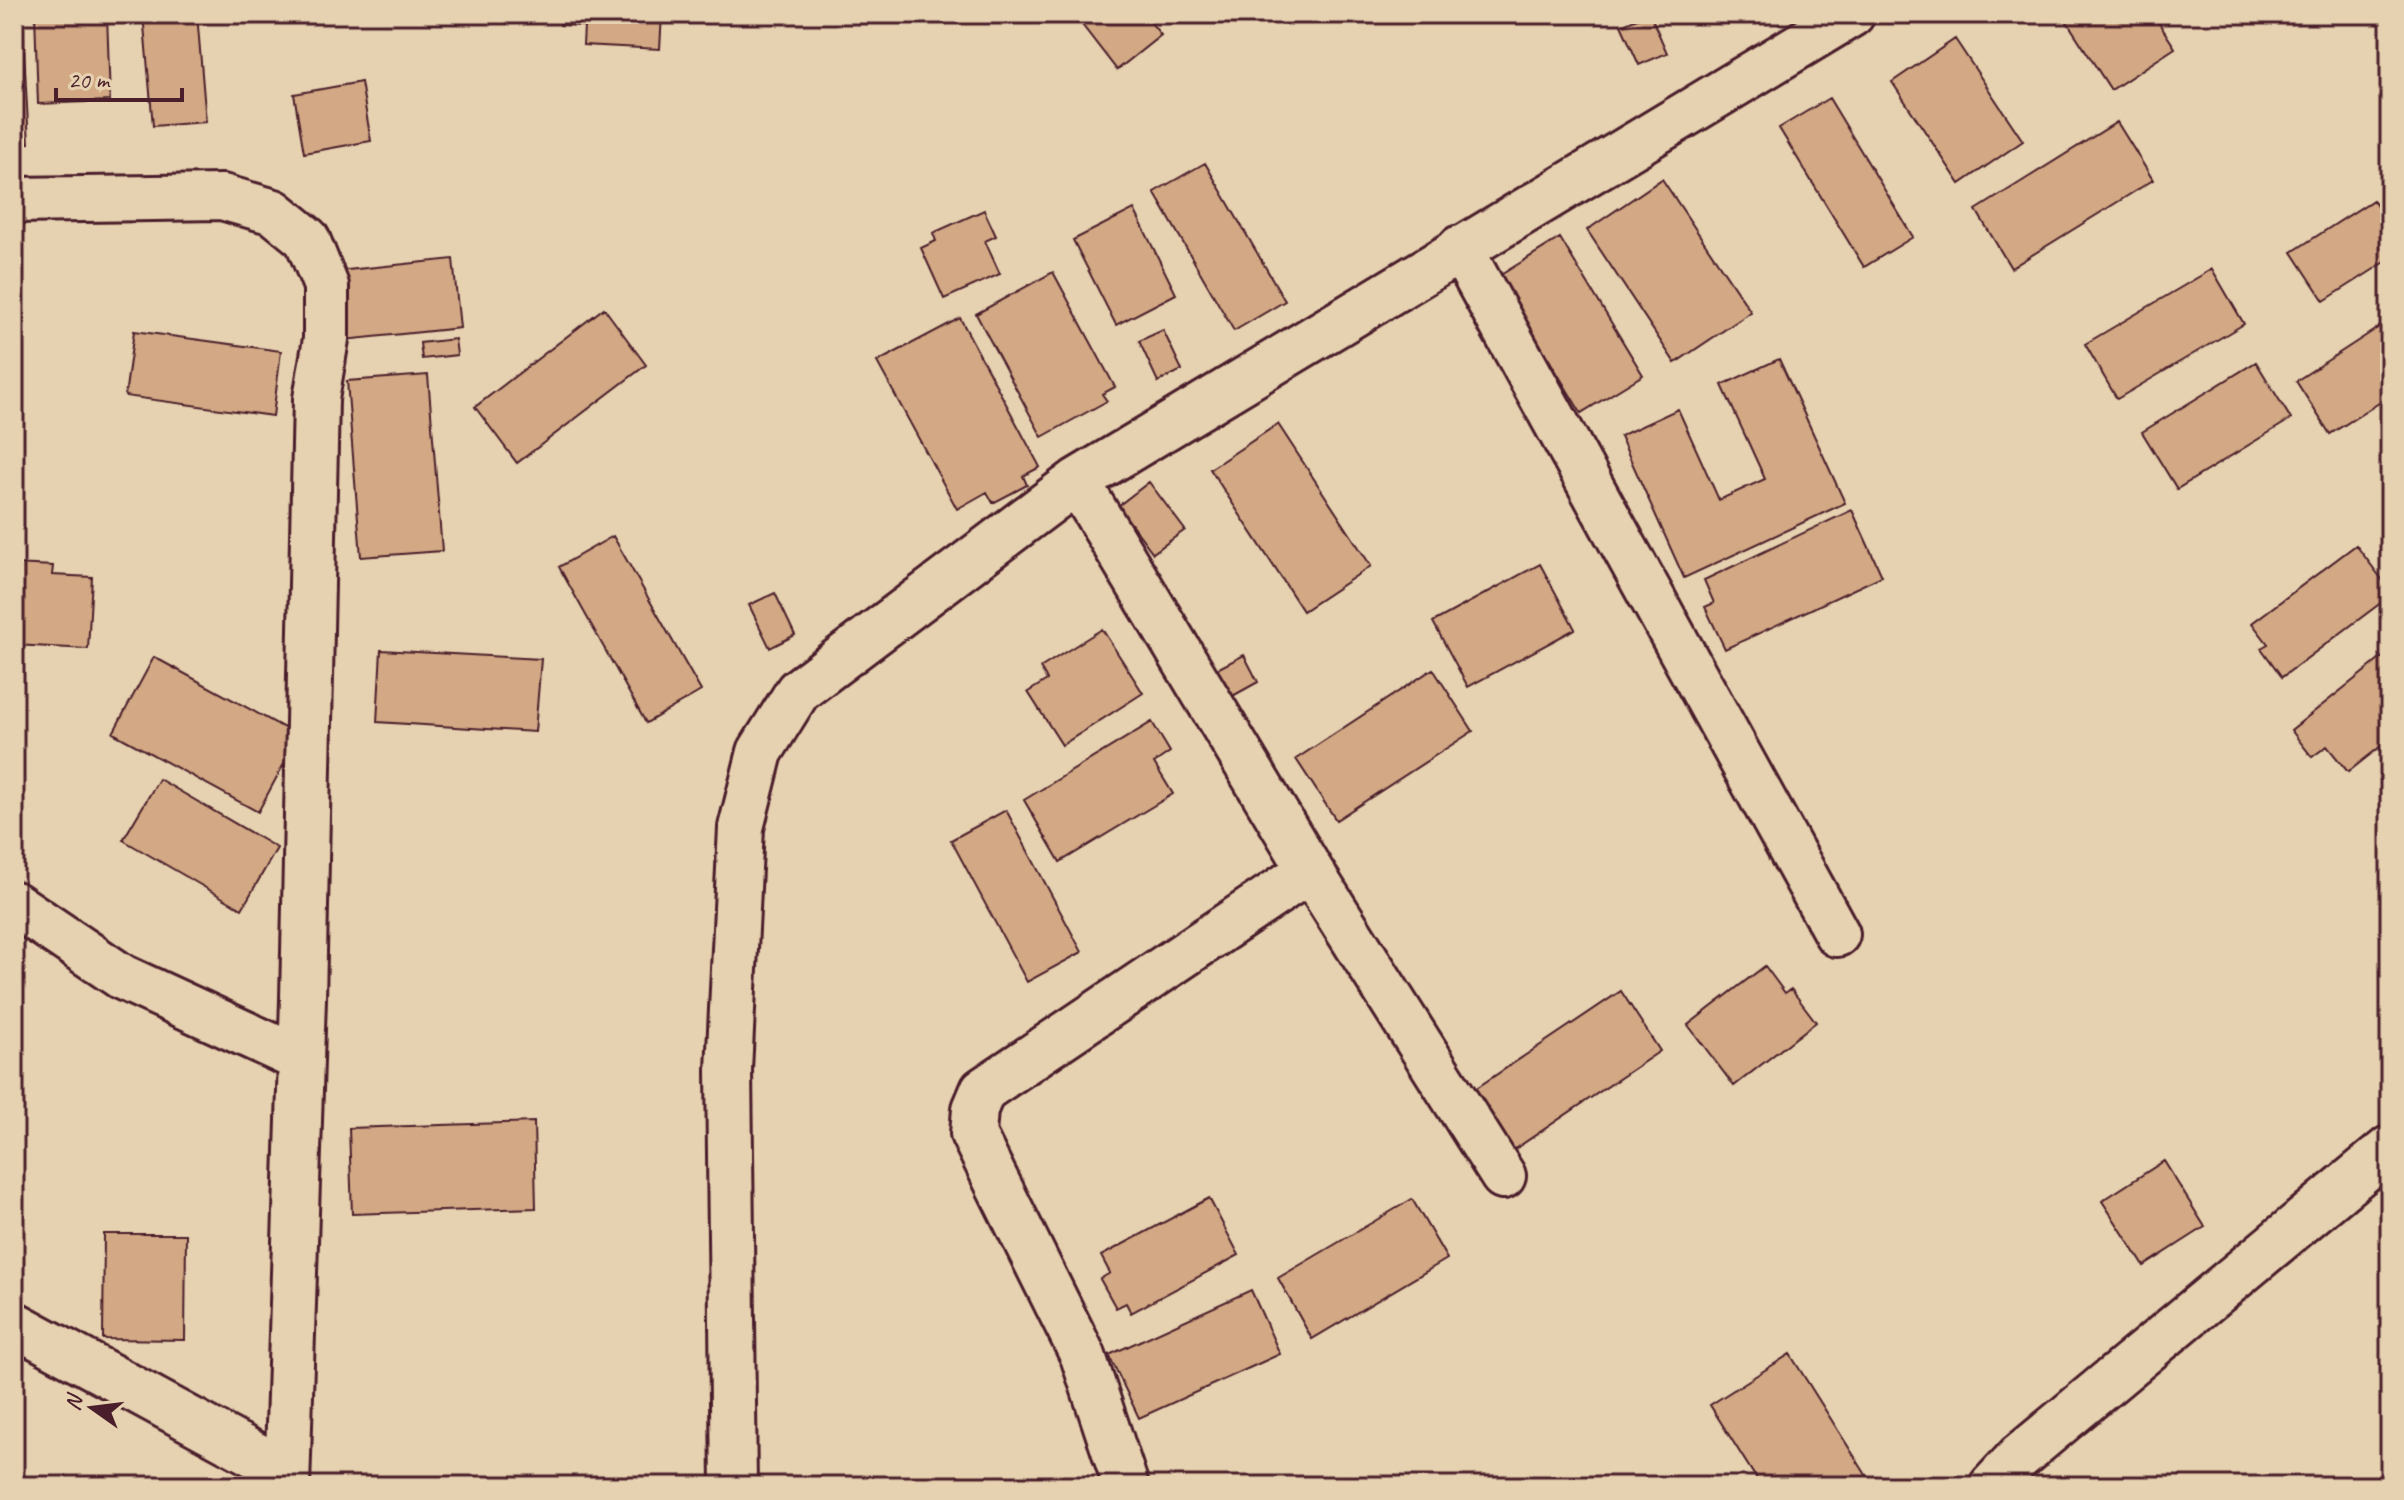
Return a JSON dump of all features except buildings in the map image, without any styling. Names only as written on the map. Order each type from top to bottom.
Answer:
[{"type":"street","points":[[734,1486],[729,1070],[741,828],[760,752],[798,691],[1077,481],[1852,14]]},
{"type":"street","points":[[14,200],[222,197],[274,212],[307,239],[326,286],[326,339],[316,399],[286,1478],[14,1324]]},
{"type":"street","points":[[1460,248],[1837,934]]},
{"type":"street","points":[[1077,481],[1310,870],[1503,1176]]},
{"type":"street","points":[[1126,1486],[1083,1356],[973,1134],[975,1109],[983,1090],[1310,870]]},
{"type":"street","points":[[14,904],[122,977],[300,1059]]},
{"type":"street","points":[[1992,1486],[2019,1457],[2390,1148]]}]
